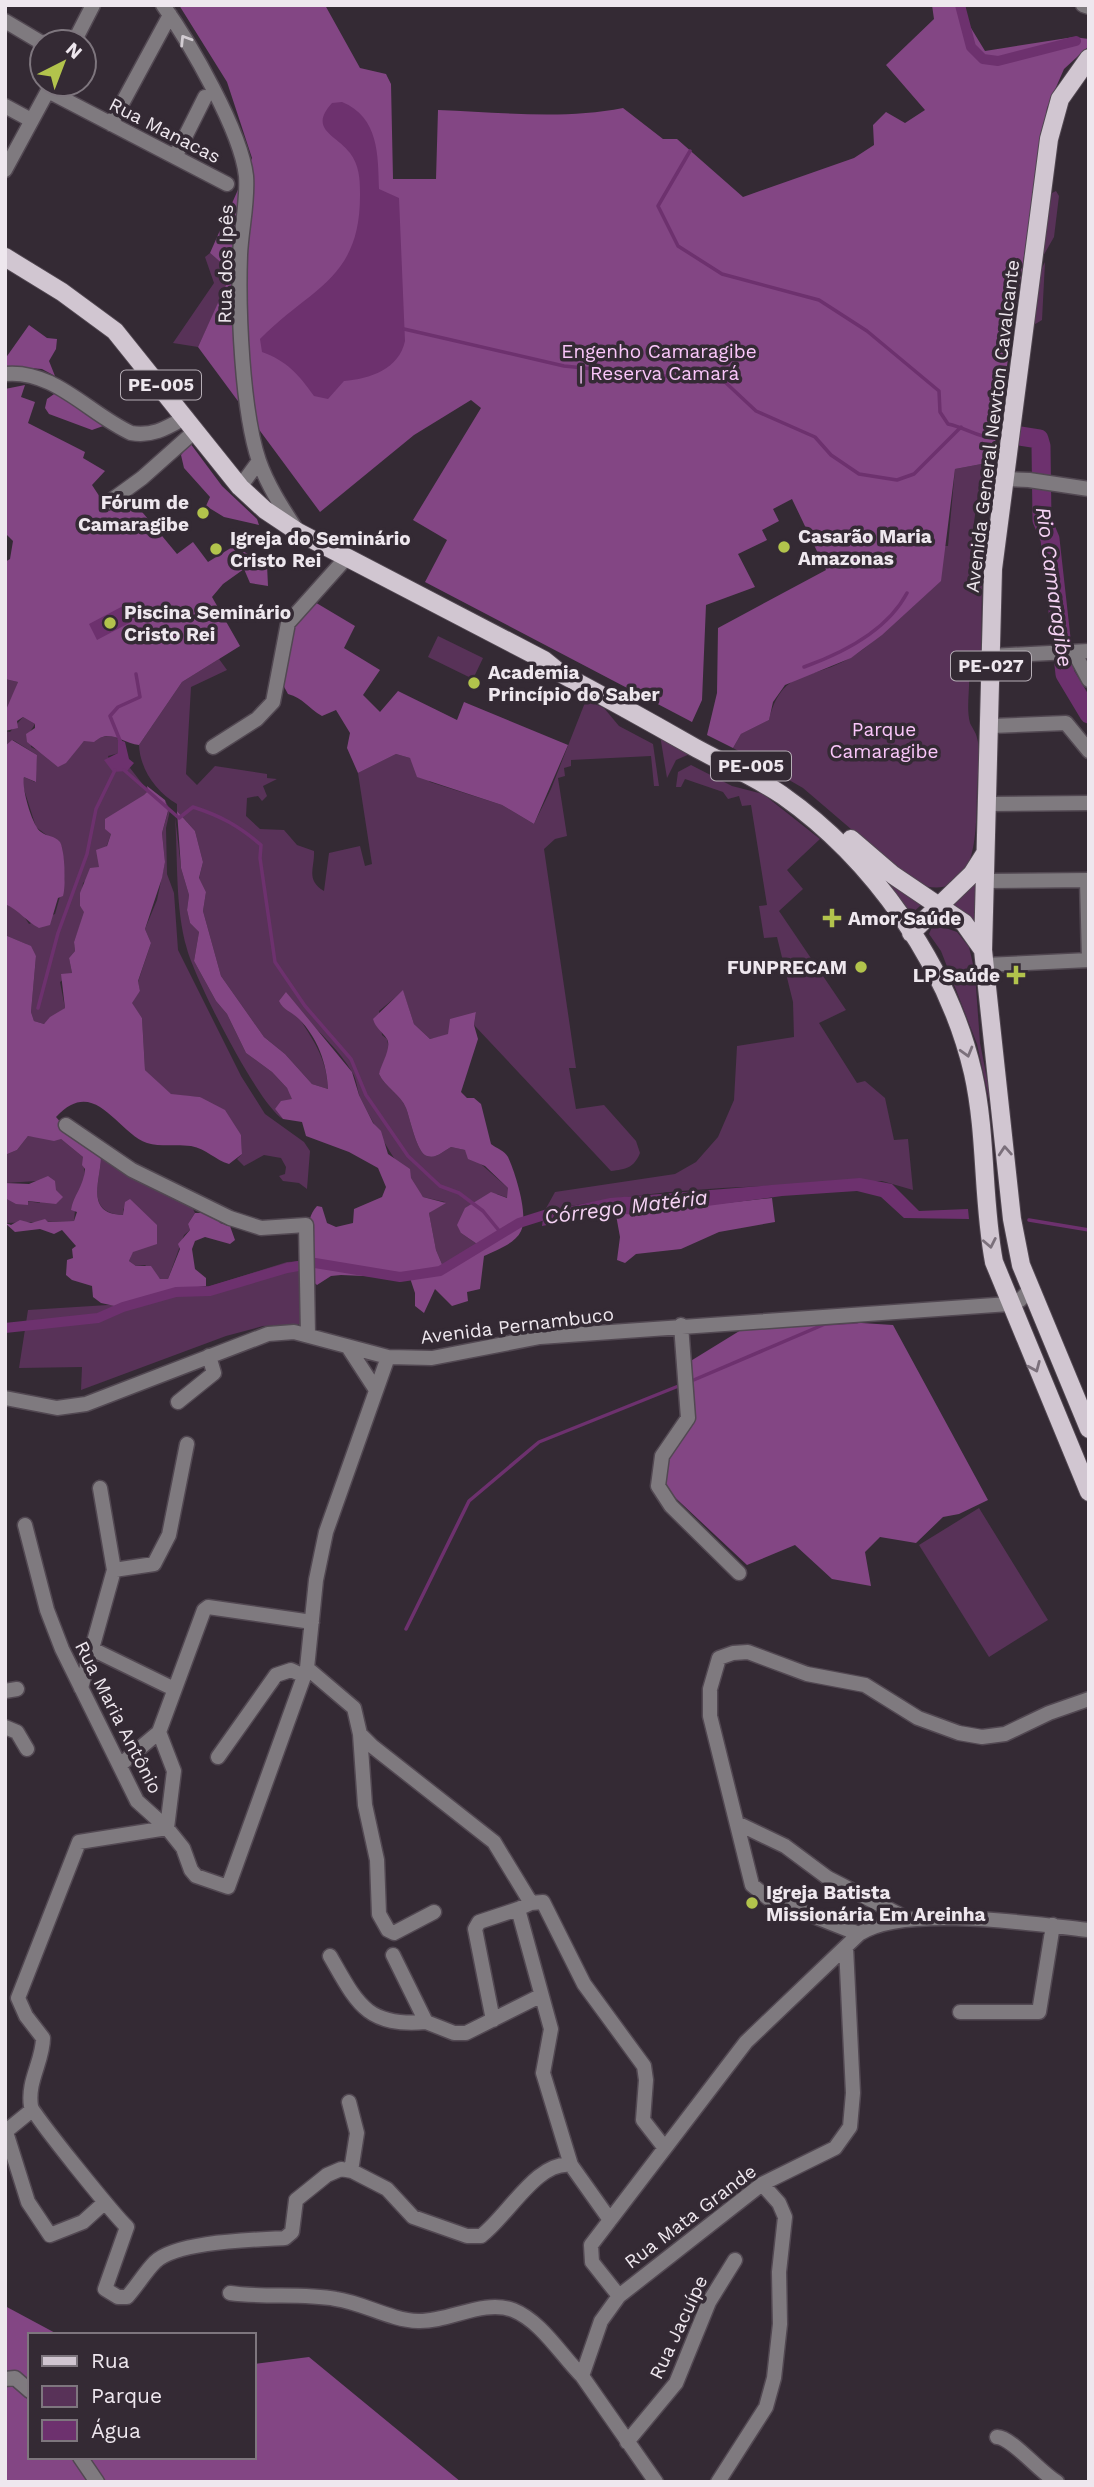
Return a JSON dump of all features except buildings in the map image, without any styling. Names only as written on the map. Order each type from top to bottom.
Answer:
[{"type":"main road","name":"Avenida General Newton Cavalcante","points":[[985,852],[991,726],[993,569],[1004,474],[1049,139],[1060,99],[1089,58]]},
{"type":"main road","name":"PE-005","points":[[5,257],[62,292],[115,331],[240,487],[265,510],[298,532],[544,660],[560,673],[783,796],[857,860],[911,933],[943,988],[972,1070],[984,1136],[986,1222],[994,1262],[1009,1304],[1089,1492]]},
{"type":"main road","name":"PE-005","points":[[544,660],[564,664],[793,793],[881,866],[964,923],[984,958]]},
{"type":"main road","points":[[911,933],[972,874],[985,852]]},
{"type":"main road","name":"PE-027","points":[[984,958],[985,852]]},
{"type":"main road","points":[[984,958],[1012,1219],[1021,1265],[1089,1429]]},
{"type":"street","points":[[81,28],[93,5]]},
{"type":"street","points":[[1083,5],[1089,7]]},
{"type":"street","points":[[111,124],[167,10]]},
{"type":"street","name":"Rua dos Ipês","points":[[167,10],[206,75],[242,156],[246,177],[240,263],[244,363],[259,461],[281,508],[298,532]]},
{"type":"street","points":[[5,21],[28,35]]},
{"type":"street","points":[[175,157],[205,97]]},
{"type":"street","points":[[5,170],[44,98]]},
{"type":"street","name":"Rua Manacas","points":[[68,98],[111,124],[227,184]]},
{"type":"street","points":[[5,106],[31,120]]},
{"type":"street","points":[[5,374],[28,374],[45,380],[131,433],[144,435],[191,423]]},
{"type":"street","points":[[109,502],[142,478],[191,423]]},
{"type":"street","points":[[240,487],[259,461]]},
{"type":"street","points":[[1004,474],[1089,489]]},
{"type":"street","points":[[213,747],[267,710],[277,690],[288,623],[347,557]]},
{"type":"street","points":[[991,656],[1077,652],[1089,680]]},
{"type":"street","points":[[991,726],[1066,723],[1089,751]]},
{"type":"street","points":[[988,804],[1089,803]]},
{"type":"street","points":[[984,958],[1089,960],[1088,880],[986,881]]},
{"type":"street","points":[[66,1125],[132,1170],[230,1218],[261,1228],[306,1226],[308,1335]]},
{"type":"street","points":[[1009,1304],[1020,1300],[1031,1289]]},
{"type":"street","name":"Avenida Pernambuco","points":[[5,1398],[57,1408],[86,1404],[268,1334],[294,1332],[388,1357],[432,1358],[540,1338],[681,1325],[1009,1304]]},
{"type":"street","points":[[681,1325],[688,1418],[662,1456],[658,1486],[671,1506],[739,1573]]},
{"type":"street","points":[[348,1346],[376,1390]]},
{"type":"street","points":[[178,1402],[214,1373],[209,1356]]},
{"type":"street","points":[[306,1672],[316,1580],[329,1523],[388,1357]]},
{"type":"street","points":[[114,1570],[155,1564],[169,1535],[187,1444]]},
{"type":"street","points":[[81,1688],[114,1570],[100,1488]]},
{"type":"street","name":"Rua Maria Antônio","points":[[25,1525],[47,1610],[81,1688],[137,1801],[167,1828],[183,1848],[196,1876],[228,1886],[306,1672]]},
{"type":"street","points":[[120,1765],[159,1732],[204,1610],[208,1606],[312,1622]]},
{"type":"street","points":[[92,1649],[174,1689]]},
{"type":"street","points":[[859,1934],[759,1892],[751,1885],[744,1862],[738,1821],[717,1751],[710,1709],[715,1668],[719,1658],[739,1652],[761,1655],[807,1674],[865,1685],[918,1718],[959,1733],[982,1737],[1005,1734],[1033,1719],[1089,1699]]},
{"type":"street","points":[[218,1757],[276,1675],[291,1670],[306,1672],[354,1708],[360,1734],[365,1805],[377,1860],[379,1914],[388,1930],[394,1933],[434,1912]]},
{"type":"street","points":[[5,1727],[17,1732],[27,1749]]},
{"type":"street","points":[[159,1732],[174,1771],[167,1828],[79,1842],[18,1998],[26,2016],[43,2038],[30,2087],[32,2110],[104,2203],[127,2227],[105,2289],[118,2297],[127,2297],[156,2262],[167,2254],[221,2242],[285,2238],[292,2232],[296,2200],[327,2175],[341,2169],[351,2171],[387,2189],[413,2217],[467,2235],[481,2236],[540,2174],[552,2165],[571,2165]]},
{"type":"street","points":[[360,1734],[494,1842],[531,1905],[584,1984],[639,2057],[646,2080],[643,2120],[660,2152]]},
{"type":"street","points":[[738,1821],[785,1846],[828,1878],[908,1919]]},
{"type":"street","points":[[531,1905],[540,1996],[551,2029],[543,2073],[571,2165],[610,2220]]},
{"type":"street","points":[[493,2020],[476,1924],[531,1905]]},
{"type":"street","points":[[619,2296],[593,2262],[591,2245],[746,2042],[859,1934],[869,1928],[908,1919],[1053,1925],[1089,1930]]},
{"type":"street","points":[[960,2012],[1039,2012],[1053,1925]]},
{"type":"street","name":"Rua Mata Grande","points":[[582,2376],[601,2321],[619,2296],[762,2184],[780,2172],[827,2153],[848,2133],[852,2121],[853,2093],[846,1947]]},
{"type":"street","points":[[393,1955],[426,2022]]},
{"type":"street","points":[[330,1956],[364,2009],[394,2023],[426,2022],[454,2033],[466,2033],[540,1996]]},
{"type":"street","points":[[5,1983],[19,1990]]},
{"type":"street","points":[[348,2102],[357,2133],[351,2171]]},
{"type":"street","points":[[32,2110],[6,2132],[28,2202],[50,2235],[83,2222],[104,2203]]},
{"type":"street","points":[[720,2481],[766,2407],[775,2378],[780,2325],[779,2272],[785,2217],[779,2203],[762,2184]]},
{"type":"street","name":"Rua Jacuípe","points":[[627,2442],[676,2384],[709,2302],[735,2260]]},
{"type":"street","points":[[229,2292],[262,2297],[332,2298],[414,2320],[445,2319],[482,2308],[510,2309],[536,2326],[582,2376],[656,2482]]},
{"type":"street","points":[[5,2379],[15,2378],[28,2389]]},
{"type":"street","points":[[997,2437],[1007,2440],[1027,2460],[1057,2482]]},
{"type":"street","points":[[81,2459],[97,2482]]},
{"type":"green space","name":"Engenho Camaragibe | Reserva Camará","points":[[179,5],[325,5],[360,68],[386,74],[391,84],[393,179],[436,179],[438,110],[577,114],[623,108],[663,139],[677,139],[743,197],[854,158],[874,145],[873,125],[886,112],[905,123],[925,110],[886,65],[934,19],[932,5],[957,5],[985,51],[1074,37],[1089,39],[1089,46],[1064,69],[1047,108],[992,462],[955,469],[941,581],[882,635],[851,658],[785,685],[773,702],[769,720],[741,734],[733,748],[707,735],[717,693],[718,628],[826,570],[792,499],[773,509],[779,521],[762,530],[767,540],[738,554],[755,587],[706,605],[702,700],[692,722],[425,582],[447,540],[413,520],[481,408],[471,400],[414,435],[320,512],[198,347],[232,272],[210,253],[252,158],[227,82]]},
{"type":"green space","points":[[1056,191],[1059,196],[1054,237],[1042,258],[1052,193]]},
{"type":"green space","points":[[210,253],[233,272],[198,347],[173,343],[214,283],[205,257]]},
{"type":"green space","points":[[1045,262],[1042,320],[1032,326],[1035,282]]},
{"type":"green space","points":[[29,325],[47,338],[57,339],[56,349],[49,361],[55,376],[42,369],[5,366],[5,359]]},
{"type":"green space","points":[[25,385],[21,397],[35,402],[28,423],[85,452],[83,458],[105,471],[92,485],[109,511],[121,505],[138,507],[177,554],[193,542],[208,562],[234,546],[267,565],[268,586],[250,583],[244,569],[223,584],[212,597],[240,646],[182,682],[139,745],[111,736],[94,742],[84,741],[66,763],[58,767],[27,742],[26,734],[35,728],[35,724],[23,717],[17,721],[18,728],[5,731],[6,710],[18,682],[5,679],[5,562],[10,559],[13,541],[5,533],[5,389]]},
{"type":"green space","points":[[57,392],[106,425],[92,430],[49,414],[45,408],[47,399]]},
{"type":"green space","points":[[190,443],[222,486],[257,519],[259,525],[224,517],[206,506],[210,497],[184,468],[181,455]]},
{"type":"green space","name":"Parque Camaragibe","points":[[992,462],[990,481],[978,495],[971,555],[982,586],[981,658],[974,674],[969,674],[968,705],[979,755],[974,842],[963,874],[952,884],[936,888],[914,883],[803,788],[733,748],[741,734],[769,720],[781,692],[789,684],[848,659],[878,637],[913,593],[944,546],[948,546],[955,469]]},
{"type":"green space","points":[[313,601],[355,626],[344,648],[380,670],[363,695],[380,712],[398,691],[457,720],[464,702],[568,745],[534,824],[502,805],[417,777],[410,758],[396,754],[358,773],[347,748],[350,733],[336,710],[322,716],[288,694],[282,683],[288,623]]},
{"type":"green space","points":[[438,636],[483,658],[473,679],[428,657]]},
{"type":"green space","points":[[219,659],[227,670],[191,687],[186,774],[197,785],[215,766],[267,774],[267,778],[277,779],[263,786],[267,796],[262,801],[258,796],[247,798],[246,816],[260,829],[284,830],[297,845],[314,851],[313,878],[324,891],[329,853],[360,846],[365,866],[372,864],[358,773],[396,754],[410,758],[430,782],[502,805],[534,824],[551,789],[586,700],[604,708],[619,726],[653,744],[659,786],[654,786],[651,756],[571,760],[571,766],[564,768],[565,776],[558,778],[567,836],[555,839],[544,849],[576,1068],[569,1068],[576,1109],[604,1105],[636,1141],[640,1153],[632,1165],[611,1171],[474,1025],[476,1012],[448,1035],[430,1039],[414,1024],[403,991],[379,1011],[382,1035],[387,1039],[389,1049],[379,1074],[404,1103],[423,1154],[434,1156],[451,1147],[465,1150],[508,1188],[508,1198],[497,1194],[483,1199],[461,1233],[480,1246],[444,1269],[436,1250],[429,1213],[445,1202],[423,1197],[405,1174],[374,1124],[360,1097],[354,1075],[345,1061],[301,1013],[286,992],[323,1061],[328,1089],[312,1084],[285,1054],[264,1037],[221,976],[203,911],[206,892],[199,879],[203,862],[195,831],[177,811],[177,804],[162,793],[150,779],[142,763],[139,745],[182,682]]},
{"type":"green space","points":[[5,679],[18,682],[5,717]]},
{"type":"green space","points":[[23,717],[35,724],[30,732],[31,747],[46,755],[73,753],[84,741],[112,735],[118,739],[119,753],[108,756],[113,772],[130,768],[148,791],[111,834],[99,867],[83,883],[80,906],[85,912],[74,942],[75,951],[69,958],[72,973],[60,982],[65,1008],[44,1024],[34,1021],[31,1012],[36,956],[26,944],[5,935],[5,904],[21,912],[29,924],[55,914],[65,879],[62,847],[36,827],[22,783],[24,777],[35,782],[37,755],[13,740],[5,746],[5,731],[10,732]]},
{"type":"green space","points":[[660,735],[692,753],[676,760],[667,778]]},
{"type":"green space","points":[[12,740],[37,755],[36,782],[24,777],[28,806],[38,828],[43,834],[60,842],[63,853],[63,896],[58,898],[50,925],[39,928],[5,904],[5,746]]},
{"type":"green space","points":[[691,765],[732,786],[763,794],[820,839],[787,870],[803,889],[779,911],[846,1010],[819,1023],[857,1083],[865,1081],[885,1098],[894,1140],[908,1139],[913,1190],[882,1181],[712,1189],[627,1197],[544,1212],[555,1192],[675,1174],[696,1162],[718,1137],[734,1100],[737,1046],[794,1037],[793,1002],[777,937],[764,938],[759,906],[767,905],[751,805],[742,806],[739,796],[728,799],[723,792],[685,779],[681,787],[676,787],[678,772]]},
{"type":"green space","points":[[147,786],[165,800],[168,811],[162,833],[165,862],[162,878],[145,929],[151,943],[138,981],[140,991],[132,1003],[142,1018],[145,1070],[171,1094],[200,1097],[225,1110],[241,1135],[242,1154],[229,1164],[191,1146],[147,1143],[94,1104],[82,1102],[70,1106],[56,1117],[70,1133],[101,1158],[97,1195],[103,1209],[123,1215],[125,1202],[130,1199],[157,1225],[157,1244],[133,1252],[129,1261],[136,1266],[151,1266],[160,1279],[168,1279],[180,1249],[178,1244],[190,1230],[188,1224],[195,1213],[215,1213],[220,1223],[230,1226],[235,1240],[230,1244],[205,1237],[195,1241],[192,1249],[195,1269],[206,1278],[206,1286],[169,1291],[115,1306],[101,1303],[93,1297],[92,1286],[72,1280],[66,1275],[67,1260],[73,1258],[72,1249],[76,1246],[62,1230],[54,1234],[40,1229],[15,1232],[5,1223],[11,1225],[20,1220],[31,1223],[45,1219],[48,1222],[74,1221],[77,1212],[71,1210],[85,1169],[82,1165],[83,1157],[61,1139],[54,1141],[28,1136],[17,1150],[5,1155],[5,935],[31,946],[36,956],[31,1012],[34,1021],[44,1024],[65,1008],[61,974],[72,973],[69,958],[75,951],[74,942],[84,912],[80,906],[80,893],[90,868],[99,867],[96,850],[107,846],[111,834],[105,829],[105,819],[144,795],[148,791]]},
{"type":"green space","points":[[165,800],[170,810],[166,828],[167,874],[174,893],[178,950],[241,1076],[265,1114],[304,1142],[310,1151],[307,1189],[299,1183],[283,1181],[279,1176],[285,1174],[286,1167],[281,1158],[264,1155],[244,1166],[237,1159],[242,1154],[241,1135],[200,1097],[171,1095],[145,1070],[142,1018],[131,1003],[140,991],[138,982],[151,943],[145,929],[157,900],[165,862],[162,833],[168,812]]},
{"type":"green space","points":[[177,811],[195,831],[203,862],[199,878],[206,892],[203,911],[221,976],[264,1037],[285,1054],[312,1084],[328,1089],[326,1070],[316,1042],[296,1016],[279,1001],[286,992],[352,1072],[359,1095],[373,1123],[381,1131],[388,1154],[410,1169],[411,1178],[423,1197],[446,1203],[429,1213],[436,1250],[444,1269],[480,1246],[461,1233],[457,1225],[465,1208],[491,1192],[507,1198],[508,1188],[485,1166],[468,1159],[465,1150],[451,1147],[434,1156],[423,1154],[404,1103],[379,1074],[388,1043],[373,1019],[403,990],[414,1024],[430,1039],[448,1034],[450,1019],[476,1012],[474,1025],[478,1039],[461,1092],[481,1104],[491,1144],[508,1157],[522,1205],[523,1224],[514,1240],[484,1256],[480,1289],[467,1292],[468,1301],[452,1306],[435,1289],[424,1313],[415,1306],[415,1293],[410,1278],[341,1275],[331,1276],[317,1285],[312,1281],[308,1231],[312,1213],[317,1206],[322,1207],[327,1223],[336,1227],[353,1223],[354,1209],[382,1197],[386,1187],[378,1168],[349,1152],[306,1136],[302,1122],[283,1119],[275,1109],[281,1101],[292,1099],[287,1088],[272,1072],[246,1053],[227,1014],[216,1001],[194,961],[199,932],[190,923],[187,910],[189,895],[181,868]]},
{"type":"green space","points":[[175,816],[181,868],[189,895],[187,910],[190,923],[199,932],[194,961],[216,1001],[227,1014],[246,1053],[272,1072],[287,1088],[293,1099],[275,1109],[283,1119],[272,1109],[244,1067],[192,964],[180,917]]},
{"type":"green space","points":[[871,869],[921,905],[908,917]]},
{"type":"green space","points":[[982,874],[979,923],[951,904]]},
{"type":"green space","points":[[937,925],[957,932],[969,947],[975,973],[980,1043],[993,1109],[998,1175],[991,1109],[977,1044],[941,951],[929,934],[932,927]]},
{"type":"green space","points":[[28,1136],[61,1139],[83,1157],[85,1181],[76,1199],[74,1221],[5,1223],[5,1198],[40,1203],[37,1181],[5,1183],[5,1155],[17,1150]]},
{"type":"green space","points":[[101,1158],[192,1207],[195,1213],[188,1224],[190,1230],[184,1235],[168,1279],[160,1279],[145,1265],[136,1266],[129,1261],[133,1251],[147,1246],[123,1208],[124,1215],[112,1213],[99,1203]]},
{"type":"green space","points":[[48,1176],[55,1181],[56,1190],[63,1197],[56,1204],[28,1201],[28,1205],[16,1204],[5,1198],[5,1183],[29,1184]]},
{"type":"green space","points":[[772,1198],[775,1222],[719,1232],[681,1249],[636,1254],[625,1263],[617,1260],[620,1237],[616,1215]]},
{"type":"green space","points":[[305,1261],[303,1324],[263,1326],[226,1336],[81,1390],[82,1367],[19,1368],[28,1310],[108,1305],[183,1289],[201,1289],[287,1262]]},
{"type":"green space","points":[[814,1320],[893,1325],[988,1500],[959,1514],[943,1517],[916,1543],[880,1537],[865,1552],[871,1586],[832,1579],[795,1545],[747,1565],[666,1489],[660,1461],[687,1427],[689,1362],[741,1330]]},
{"type":"green space","points":[[979,1508],[1048,1620],[989,1657],[919,1545]]},
{"type":"green space","points":[[5,2306],[55,2333],[28,2333],[28,2459],[256,2459],[256,2364],[309,2357],[461,2482],[5,2482]]},
{"type":"water","points":[[342,102],[363,117],[370,127],[377,150],[379,189],[399,198],[405,341],[397,359],[390,365],[373,375],[344,381],[328,399],[314,396],[292,370],[262,352],[260,339],[330,279],[352,245],[358,222],[358,172],[350,153],[323,126],[325,112],[332,103]]},
{"type":"water","name":"Piscina Seminário Cristo Rei","points":[[123,606],[131,622],[97,640],[89,624]]},
{"type":"water","points":[[118,739],[125,742],[129,759],[134,763],[127,771],[113,772],[104,760],[118,753]]},
{"type":"water","points":[[860,1178],[892,1184],[919,1211],[968,1209],[969,1219],[904,1218],[881,1197],[857,1191],[782,1196],[639,1215],[608,1213],[542,1226],[544,1212],[610,1198]]},
{"type":"waterway","points":[[960,5],[971,47],[983,59],[998,61],[1076,41]]},
{"type":"waterway","points":[[690,151],[658,206],[678,246],[722,274],[819,300],[867,331],[939,391],[940,412],[948,424],[995,438]]},
{"type":"waterway","points":[[404,329],[564,366],[725,382],[756,411],[815,437],[831,455],[859,474],[897,480],[914,474],[961,427]]},
{"type":"waterway","name":"Rio Camaragibe","points":[[1020,436],[1039,439],[1041,446],[1042,520],[1050,539],[1065,674],[1089,714]]},
{"type":"waterway","points":[[804,667],[863,639],[888,619],[907,593]]},
{"type":"waterway","points":[[121,743],[110,716],[118,707],[140,697],[136,674]]},
{"type":"waterway","points":[[38,1008],[58,933],[87,854],[96,809],[115,770]]},
{"type":"waterway","points":[[124,770],[179,818],[193,807],[229,822],[261,845],[260,858],[275,962],[305,1006],[351,1059],[366,1095],[408,1156],[440,1186],[459,1193],[483,1211],[501,1233]]},
{"type":"waterway","name":"Córrego Matéria","points":[[5,1328],[98,1318],[123,1307],[176,1292],[210,1291],[287,1268],[315,1263],[400,1277],[440,1271],[519,1223],[554,1212]]},
{"type":"waterway","name":"Córrego Matéria","points":[[1029,1220],[1089,1230]]},
{"type":"waterway","points":[[689,1382],[825,1324],[857,1322]]},
{"type":"waterway","points":[[406,1629],[469,1501],[539,1442],[681,1385]]},
{"type":"place","name":"Fórum de Camaragibe","points":[[203,513]]},
{"type":"place","name":"Casarão Maria Amazonas","points":[[784,547]]},
{"type":"place","name":"Igreja do Seminário Cristo Rei","points":[[216,549]]},
{"type":"place","name":"Piscina Seminário Cristo Rei","points":[[110,623]]},
{"type":"place","name":"Academia Princípio do Saber","points":[[474,683]]},
{"type":"place","name":"Amor Saúde","points":[[832,918]]},
{"type":"place","name":"FUNPRECAM","points":[[861,967]]},
{"type":"place","name":"LP Saúde","points":[[1016,975]]},
{"type":"place","name":"Igreja Batista Missionária Em Areinha","points":[[752,1903]]}]
